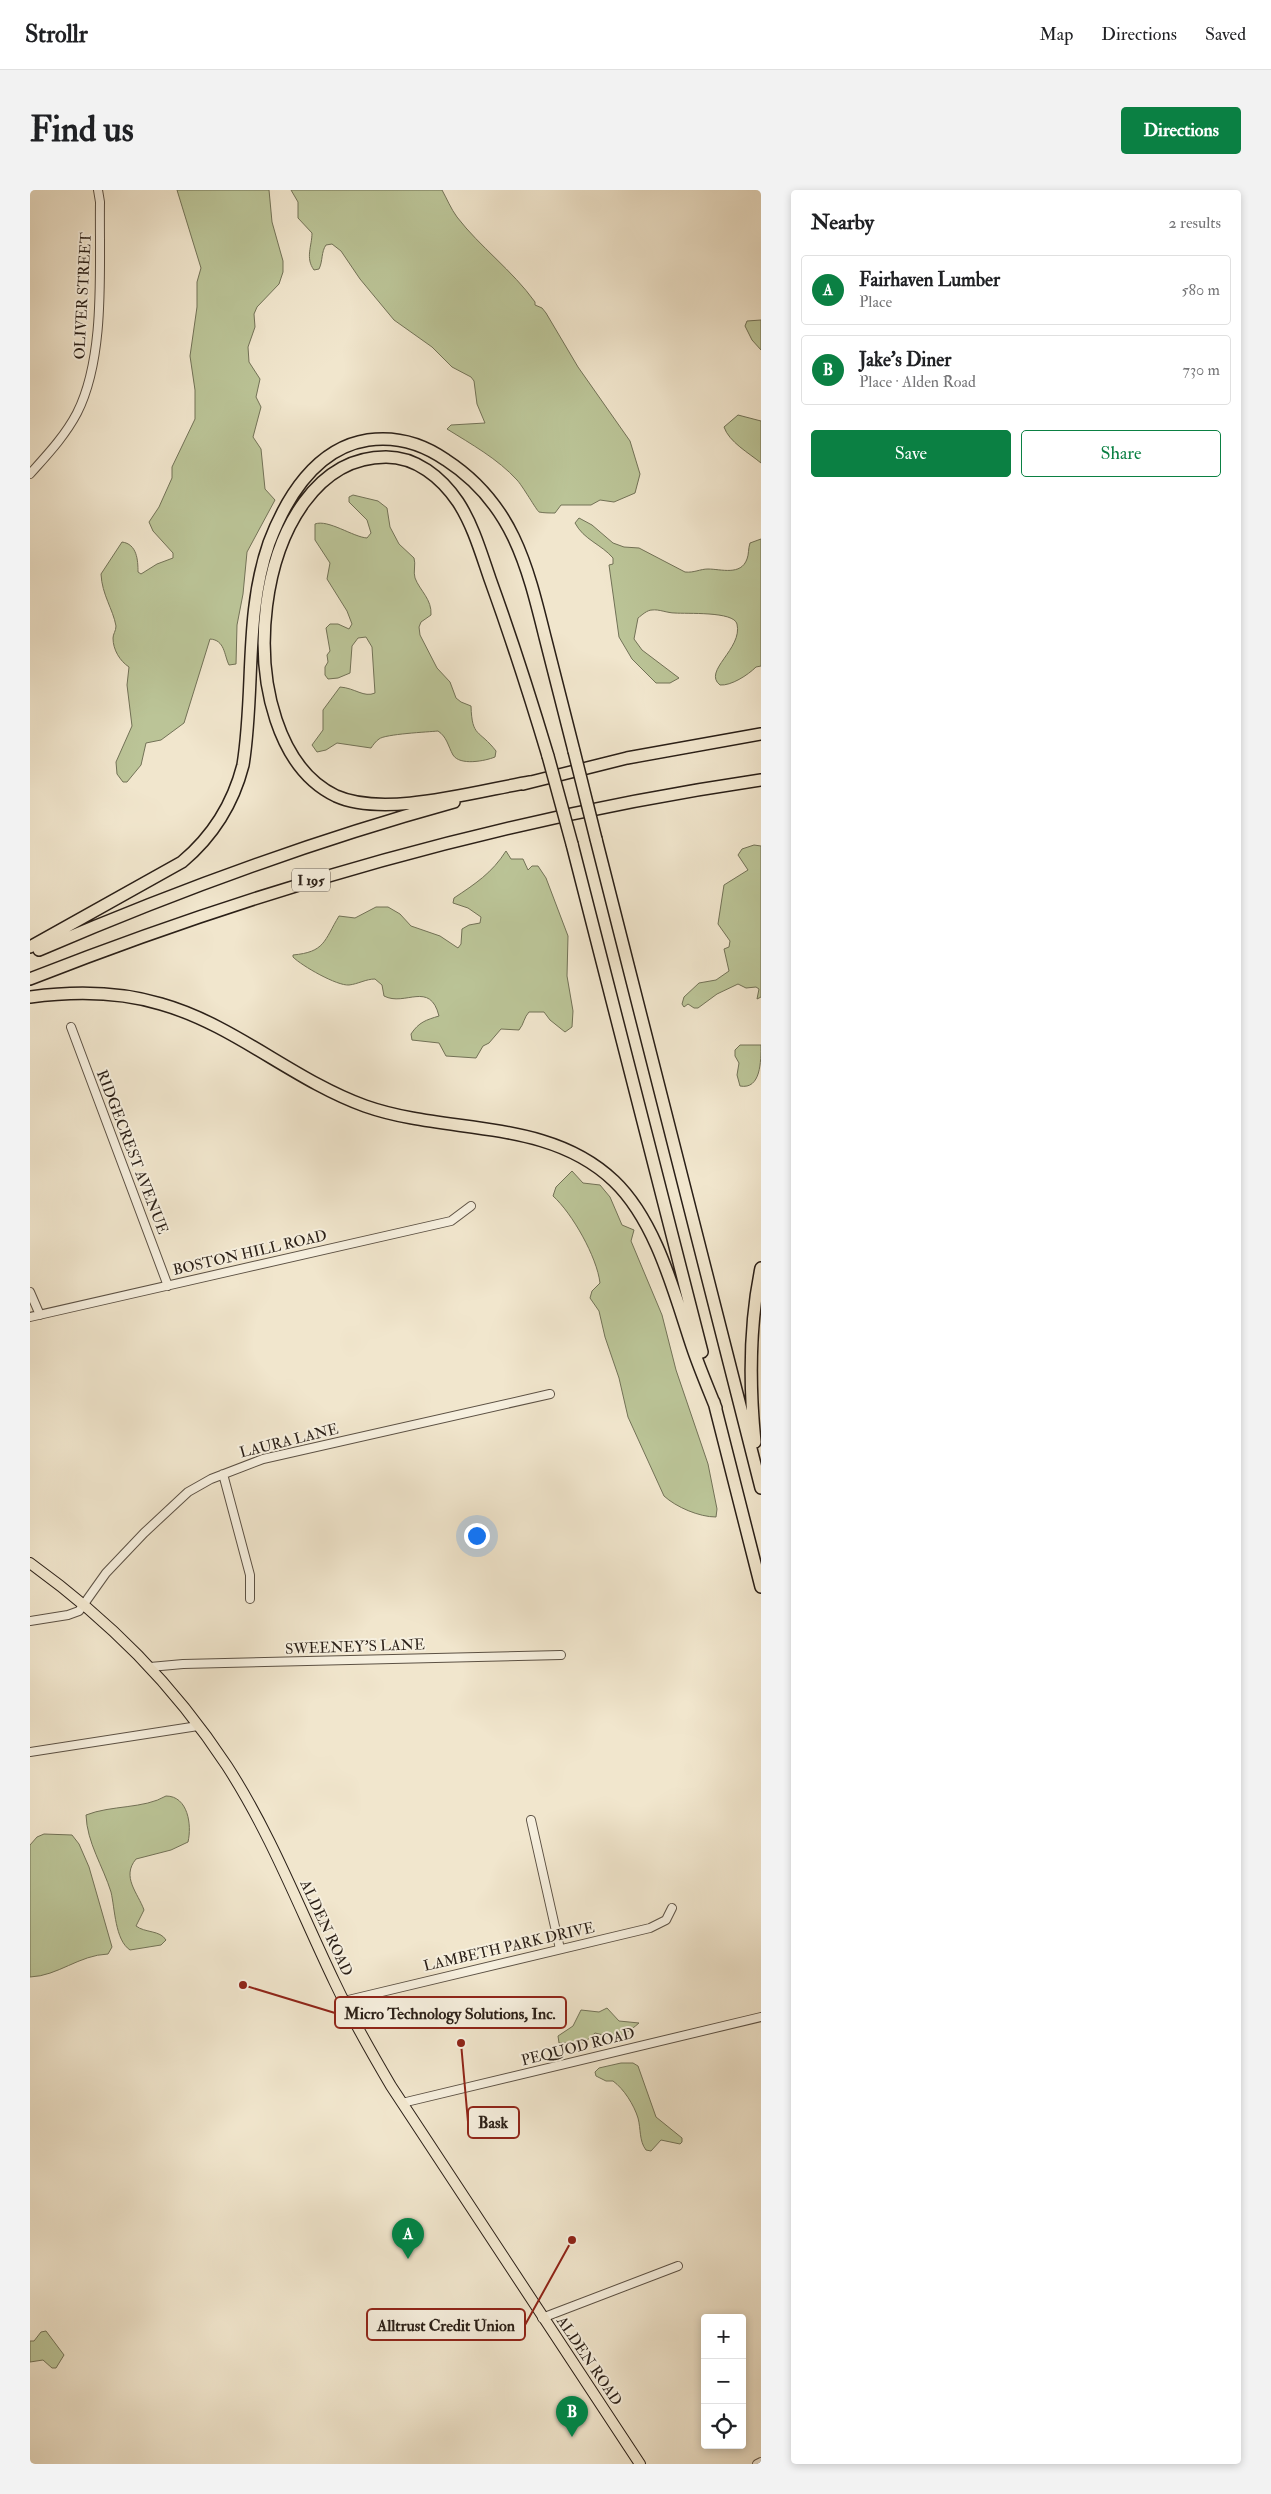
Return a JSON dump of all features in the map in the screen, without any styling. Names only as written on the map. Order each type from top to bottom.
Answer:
[{"type":"highway","points":[[30,947],[182,862],[210,834],[221,818],[236,790],[243,765],[254,609],[260,575],[270,542],[289,500],[305,478],[324,459],[355,443],[376,439],[408,442],[431,450],[463,472],[483,490],[499,510],[513,532],[528,571],[760,1484]]},
{"type":"highway","points":[[530,782],[416,802],[372,805],[334,795],[313,781],[296,762],[282,737],[269,694],[264,649],[267,604],[276,563],[289,527],[308,498],[328,479],[358,462],[390,457],[420,466],[438,478],[451,493],[465,514],[474,536],[513,643],[548,756],[761,1587]]},
{"type":"highway","name":"I 195","points":[[30,953],[155,902],[258,864],[379,824],[530,782],[627,758],[761,734]]},
{"type":"highway","name":"I 195","points":[[30,979],[210,912],[407,853],[572,813],[761,780]]},
{"type":"highway","points":[[30,997],[62,993],[101,993],[161,1004],[209,1023],[322,1086],[365,1106],[413,1118],[545,1141],[584,1158],[606,1173],[625,1192],[648,1227],[716,1408]]},
{"type":"highway","points":[[760,1484],[750,1368],[754,1308],[761,1268]]},
{"type":"main road","name":"ALDEN ROAD","points":[[30,1563],[85,1604],[150,1667],[181,1702],[227,1766],[254,1812],[344,2001],[402,2103],[640,2464]]},
{"type":"street","name":"OLIVER STREET","points":[[30,474],[54,447],[72,422],[85,395],[93,367],[97,338],[100,202],[98,190]]},
{"type":"street","name":"RIDGECREST AVENUE","points":[[71,1027],[168,1286]]},
{"type":"street","name":"BOSTON HILL ROAD","points":[[30,1317],[451,1221],[471,1206]]},
{"type":"street","points":[[30,1292],[40,1315]]},
{"type":"street","name":"LAURA LANE","points":[[85,1604],[106,1573],[167,1509],[188,1492],[223,1474],[263,1459],[550,1394]]},
{"type":"street","points":[[223,1474],[250,1575],[250,1599]]},
{"type":"street","points":[[30,1621],[68,1615],[79,1611],[85,1604]]},
{"type":"street","name":"SWEENEY'S LANE","points":[[150,1667],[183,1664],[561,1655]]},
{"type":"street","points":[[30,1752],[198,1726]]},
{"type":"street","points":[[531,1820],[560,1949]]},
{"type":"street","name":"LAMBETH PARK DRIVE","points":[[344,2001],[656,1926],[666,1920],[672,1908]]},
{"type":"street","name":"PEQUOD ROAD","points":[[402,2103],[761,2017]]},
{"type":"street","points":[[542,2318],[678,2266]]},
{"type":"street","points":[[756,2464],[761,2462]]},
{"type":"green space","points":[[177,190],[269,190],[272,222],[283,261],[283,272],[279,284],[257,307],[254,314],[255,327],[248,347],[249,362],[260,379],[256,397],[261,407],[253,437],[261,449],[265,489],[275,500],[247,552],[243,594],[237,625],[236,664],[229,665],[219,642],[210,639],[184,723],[161,740],[146,743],[141,765],[127,782],[123,782],[117,774],[116,762],[132,726],[127,685],[129,667],[120,658],[114,647],[113,638],[116,626],[103,589],[101,574],[122,542],[127,543],[134,549],[138,572],[141,574],[157,564],[173,558],[173,553],[153,531],[149,522],[159,507],[172,478],[172,467],[195,419],[195,390],[190,356],[197,307],[197,282],[201,268]]},
{"type":"green space","points":[[291,190],[442,190],[455,214],[466,228],[526,290],[535,302],[535,305],[542,308],[546,313],[578,367],[630,441],[640,474],[635,493],[614,502],[600,500],[591,505],[561,505],[555,513],[539,512],[510,472],[484,452],[447,429],[451,425],[485,423],[477,404],[474,381],[471,377],[452,367],[432,347],[394,320],[360,279],[341,251],[332,244],[326,245],[319,269],[314,270],[309,256],[312,233],[298,218],[298,202]]},
{"type":"green space","points":[[761,320],[761,350],[752,340],[745,326],[747,321]]},
{"type":"green space","points":[[738,415],[761,421],[761,463],[730,438],[724,427]]},
{"type":"green space","points":[[353,495],[378,501],[387,508],[390,527],[399,544],[414,558],[415,578],[430,604],[431,615],[421,622],[419,627],[420,635],[437,668],[450,682],[456,698],[471,706],[475,728],[496,751],[495,757],[473,762],[461,761],[453,755],[445,739],[438,731],[383,737],[371,748],[337,743],[326,750],[317,752],[312,745],[323,730],[323,710],[340,687],[363,694],[375,693],[372,647],[366,637],[358,638],[352,646],[350,673],[338,678],[328,679],[325,675],[325,667],[328,662],[327,655],[330,651],[326,628],[330,624],[338,624],[349,629],[352,624],[347,611],[327,579],[330,563],[315,540],[315,524],[327,524],[367,538],[371,533],[367,520],[349,502],[349,497]]},
{"type":"green space","points":[[579,518],[592,525],[613,543],[624,547],[639,548],[685,572],[708,569],[735,570],[740,568],[747,559],[750,543],[761,539],[761,666],[756,667],[734,682],[720,685],[716,679],[716,673],[734,642],[737,624],[734,620],[719,615],[650,610],[638,618],[634,639],[642,650],[679,678],[670,683],[656,683],[632,659],[619,637],[609,565],[613,564],[613,558],[583,534],[575,523]]},
{"type":"green space","points":[[754,845],[761,846],[761,997],[757,999],[759,989],[756,987],[746,988],[738,984],[717,994],[698,1008],[688,1004],[684,1007],[682,1004],[684,997],[699,983],[716,980],[729,971],[724,949],[729,947],[730,941],[718,924],[724,885],[748,870],[738,855],[742,849]]},
{"type":"green space","points":[[506,851],[511,859],[523,859],[528,870],[532,866],[538,866],[546,878],[568,936],[567,976],[573,1011],[572,1027],[565,1032],[550,1020],[544,1012],[529,1012],[519,1030],[501,1029],[489,1043],[483,1046],[476,1058],[446,1056],[439,1043],[412,1040],[411,1034],[420,1024],[439,1016],[435,1005],[430,999],[416,997],[392,999],[384,996],[382,985],[375,979],[349,985],[336,982],[312,970],[293,957],[293,955],[318,948],[326,939],[339,916],[355,918],[376,907],[388,907],[400,914],[411,926],[440,936],[458,948],[461,944],[462,929],[469,925],[480,923],[481,917],[468,908],[453,903],[454,898],[489,872]]},
{"type":"green space","points":[[740,1045],[761,1045],[760,1066],[756,1079],[747,1086],[740,1086],[737,1075],[739,1063],[735,1056],[735,1050]]},
{"type":"green space","points":[[572,1171],[583,1183],[600,1185],[610,1197],[622,1225],[634,1230],[631,1241],[662,1315],[676,1370],[708,1464],[717,1509],[716,1517],[688,1511],[664,1496],[628,1417],[619,1378],[605,1337],[599,1311],[590,1298],[592,1291],[600,1283],[598,1272],[583,1236],[568,1213],[553,1196],[556,1187]]},
{"type":"green space","points":[[166,1796],[173,1797],[184,1806],[189,1820],[188,1842],[171,1850],[136,1859],[130,1872],[130,1879],[144,1910],[136,1926],[156,1933],[166,1940],[161,1945],[130,1950],[118,1932],[111,1892],[92,1845],[86,1815],[148,1803]]},
{"type":"green space","points":[[44,1834],[72,1835],[79,1844],[89,1867],[112,1947],[108,1954],[97,1955],[50,1973],[30,1977],[30,1845],[37,1837]]},
{"type":"green space","points":[[607,2008],[619,2021],[639,2023],[619,2036],[614,2037],[595,2033],[584,2043],[559,2043],[558,2036],[573,2026],[581,2010],[599,2012]]},
{"type":"green space","points":[[621,2063],[633,2063],[638,2066],[656,2117],[682,2138],[680,2144],[661,2140],[651,2151],[646,2150],[641,2139],[638,2118],[628,2098],[613,2081],[606,2081],[596,2076],[595,2072],[599,2068]]},
{"type":"green space","points":[[46,2331],[64,2355],[56,2368],[52,2368],[43,2360],[30,2362],[30,2341],[34,2341],[41,2332]]},
{"type":"place","name":"Micro Technology Solutions, Inc.","points":[[243,1985]]},
{"type":"place","name":"Bask","points":[[461,2043]]},
{"type":"place","name":"Alltrust Credit Union","points":[[572,2240]]},
{"type":"place","name":"Fairhaven Lumber","points":[[408,2259]]},
{"type":"place","name":"Jake's Diner","points":[[572,2437]]}]
